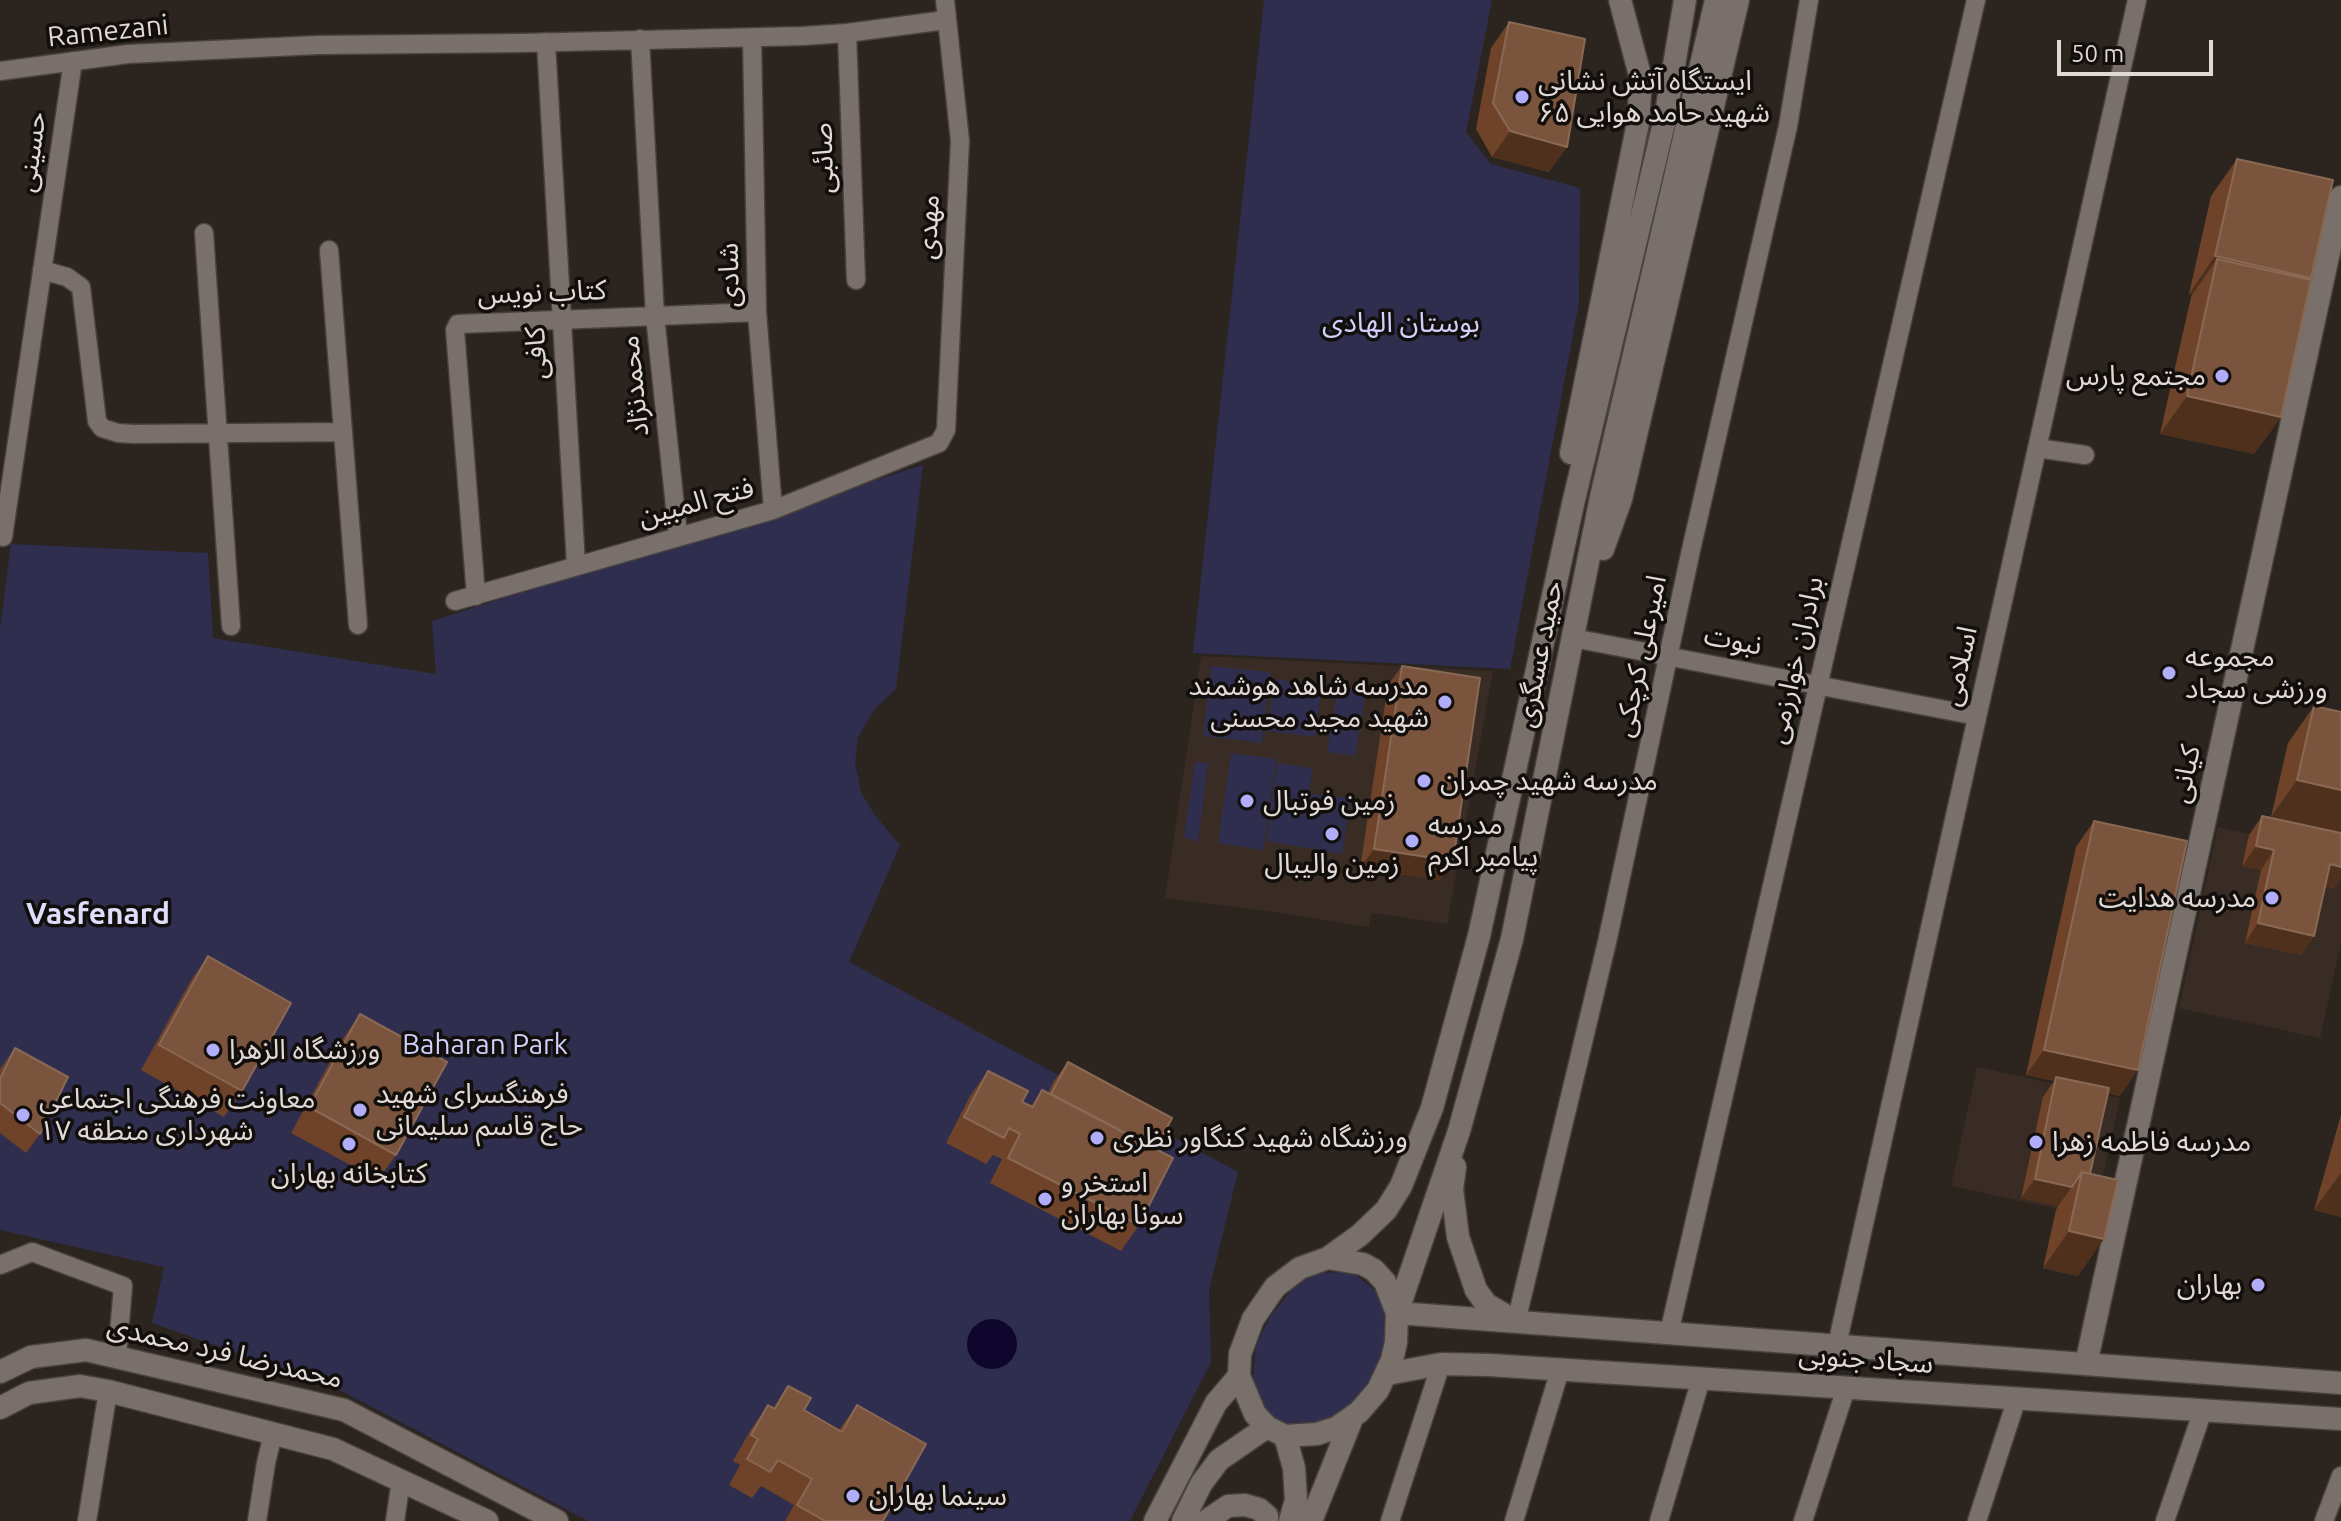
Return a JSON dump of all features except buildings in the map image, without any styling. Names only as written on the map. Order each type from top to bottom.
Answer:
[{"type":"main road","points":[[1542,644],[1563,489],[1638,123],[1641,79],[1623,10],[1613,0]]},
{"type":"main road","name":"حمید عسگری","points":[[1328,1258],[1360,1235],[1386,1210],[1401,1186],[1432,1108],[1479,936],[1542,644],[1665,119],[1685,0]]},
{"type":"main road","name":"حمید عسگری","points":[[1397,1313],[1459,1131],[1512,939],[1601,497],[1716,0]]},
{"type":"main road","points":[[1575,630],[1621,499],[1738,0]]},
{"type":"main road","name":"کیانی","points":[[2086,1364],[2341,197]]},
{"type":"main road","points":[[1459,1131],[1452,1189],[1458,1237],[1476,1290],[1486,1304],[1516,1322]]},
{"type":"main road","points":[[1183,1521],[1201,1484],[1219,1460],[1276,1432],[1317,1434],[1336,1428],[1353,1416],[1378,1390],[1387,1374],[1396,1342],[1397,1313],[1391,1292],[1374,1270],[1349,1260],[1328,1258],[1300,1268],[1275,1287],[1253,1319],[1240,1354],[1239,1376],[1255,1414],[1276,1432],[1294,1468],[1296,1500],[1290,1521]]},
{"type":"main road","name":"سجاد جنوبی","points":[[1397,1313],[2341,1383]]},
{"type":"main road","name":"محمدرضا فرد محمدی","points":[[0,1372],[31,1357],[86,1350],[344,1410],[557,1521]]},
{"type":"main road","name":"سجاد جنوبی","points":[[1387,1374],[1441,1364],[2341,1419]]},
{"type":"main road","points":[[1155,1521],[1216,1403],[1239,1376]]},
{"type":"main road","points":[[0,1408],[29,1393],[80,1386],[108,1391],[333,1449],[487,1521]]},
{"type":"main road","points":[[1311,1521],[1353,1416]]},
{"type":"main road","points":[[1206,1521],[1228,1506],[1245,1505],[1259,1509],[1267,1516],[1267,1521]]},
{"type":"street","name":"مهدی","points":[[943,437],[946,430],[960,141],[945,0]]},
{"type":"street","name":"امیرعلی کرچکی","points":[[1516,1322],[1607,942],[1788,126],[1809,0]]},
{"type":"street","name":"برادران خوارزمی","points":[[1669,1333],[1976,0]]},
{"type":"street","name":"اسلامی","points":[[1837,1345],[2137,0]]},
{"type":"street","name":"Ramezani","points":[[0,71],[128,54],[318,45],[752,38],[847,33],[946,20]]},
{"type":"street","name":"صائبی","points":[[847,33],[856,280]]},
{"type":"street","name":"شادی","points":[[752,38],[757,312],[773,510]]},
{"type":"street","name":"محمدنژاد","points":[[640,39],[655,316],[678,535]]},
{"type":"street","name":"کافی","points":[[546,42],[576,565]]},
{"type":"street","name":"حسینی","points":[[3,537],[73,61]]},
{"type":"street","points":[[204,233],[231,626]]},
{"type":"street","points":[[329,250],[358,625]]},
{"type":"street","points":[[42,270],[67,277],[81,287],[97,421],[102,428],[134,434],[343,432]]},
{"type":"street","name":"کتاب نویس","points":[[476,596],[455,330],[458,324],[757,312]]},
{"type":"street","name":"فتح المبین","points":[[455,601],[773,510],[939,443],[943,437]]},
{"type":"street","points":[[2037,448],[2085,455]]},
{"type":"street","name":"نبوت","points":[[1575,630],[1669,657],[1977,716]]},
{"type":"street","points":[[0,1265],[32,1252],[123,1286],[117,1357]]},
{"type":"street","points":[[1390,1521],[1441,1364]]},
{"type":"street","points":[[1514,1521],[1560,1370]]},
{"type":"street","points":[[1659,1521],[1701,1379]]},
{"type":"street","points":[[1803,1521],[1846,1388]]},
{"type":"street","points":[[87,1521],[108,1391]]},
{"type":"street","points":[[1977,1521],[2017,1398]]},
{"type":"street","points":[[2165,1521],[2203,1410]]},
{"type":"street","points":[[257,1521],[273,1434]]},
{"type":"street","points":[[2324,1521],[2341,1476]]},
{"type":"street","points":[[395,1521],[401,1480]]},
{"type":"shaded area","points":[[1201,656],[1493,671],[1447,924],[1372,913],[1369,927],[1165,898]]},
{"type":"shaded area","name":"مدرسه هدایت","points":[[2218,827],[2341,854],[2341,943],[2320,1038],[2179,1008]]},
{"type":"shaded area","name":"مدرسه فاطمه زهرا","points":[[1977,1067],[2120,1098],[2094,1217],[1951,1186]]},
{"type":"shaded area","points":[[992,1319],[1010,1326],[1017,1344],[1010,1362],[992,1369],[974,1362],[967,1344],[974,1326]]},
{"type":"green space","name":"بوستان الهادی","points":[[1264,0],[1492,0],[1466,132],[1491,164],[1580,188],[1579,303],[1510,669],[1193,653]]},
{"type":"green space","name":"Baharan Park","points":[[923,465],[896,689],[875,709],[858,737],[855,763],[861,792],[874,814],[900,845],[849,962],[1238,1172],[1209,1290],[1211,1362],[1130,1521],[588,1521],[336,1388],[152,1323],[164,1267],[0,1230],[0,629],[11,544],[208,553],[213,638],[436,674],[432,621]]},
{"type":"green space","points":[[1211,666],[1270,672],[1262,743],[1203,736]]},
{"type":"green space","points":[[1274,679],[1322,685],[1315,737],[1267,731]]},
{"type":"green space","points":[[1338,686],[1366,691],[1355,756],[1327,752]]},
{"type":"green space","name":"زمین فوتبال","points":[[1231,753],[1276,759],[1263,850],[1218,843]]},
{"type":"green space","points":[[1195,762],[1208,763],[1198,842],[1184,837]]},
{"type":"green space","points":[[1277,763],[1312,768],[1309,794],[1351,798],[1342,854],[1266,841]]},
{"type":"green space","points":[[1339,1272],[1356,1275],[1378,1293],[1385,1310],[1386,1332],[1379,1364],[1366,1390],[1344,1411],[1318,1425],[1297,1428],[1281,1422],[1266,1411],[1259,1398],[1253,1378],[1256,1346],[1270,1317],[1293,1288],[1306,1278]]},
{"type":"place","name":"ایستگاه آتش نشانی ۶۵ شهید حامد هوایی","points":[[1522,97]]},
{"type":"place","name":"مجتمع پارس","points":[[2222,376]]},
{"type":"place","name":"مجموعه ورزشی سجاد","points":[[2169,673]]},
{"type":"place","name":"مدرسه شاهد هوشمند شهید مجید محسنی","points":[[1445,702]]},
{"type":"place","name":"مدرسه شهید چمران","points":[[1424,781]]},
{"type":"place","name":"زمین فوتبال","points":[[1247,801]]},
{"type":"place","name":"زمین والیبال","points":[[1332,834]]},
{"type":"place","name":"مدرسه پیامبر اکرم","points":[[1412,841]]},
{"type":"place","name":"مدرسه هدایت","points":[[2272,898]]},
{"type":"place","name":"ورزشگاه الزهرا","points":[[213,1050]]},
{"type":"place","name":"فرهنگسرای شهید حاج قاسم سلیمانی","points":[[360,1110]]},
{"type":"place","name":"معاونت فرهنگی اجتماعی شهرداری منطقه ۱۷","points":[[23,1115]]},
{"type":"place","name":"ورزشگاه شهید کنگاور نظری","points":[[1097,1138]]},
{"type":"place","name":"مدرسه فاطمه زهرا","points":[[2036,1142]]},
{"type":"place","name":"کتابخانه بهاران","points":[[349,1144]]},
{"type":"place","name":"استخر و سونا بهاران","points":[[1045,1199]]},
{"type":"place","name":"بهاران","points":[[2258,1285]]},
{"type":"place","name":"سینما بهاران","points":[[853,1496]]},
{"type":"district","name":"Vasfenard","points":[[98,914]]}]
